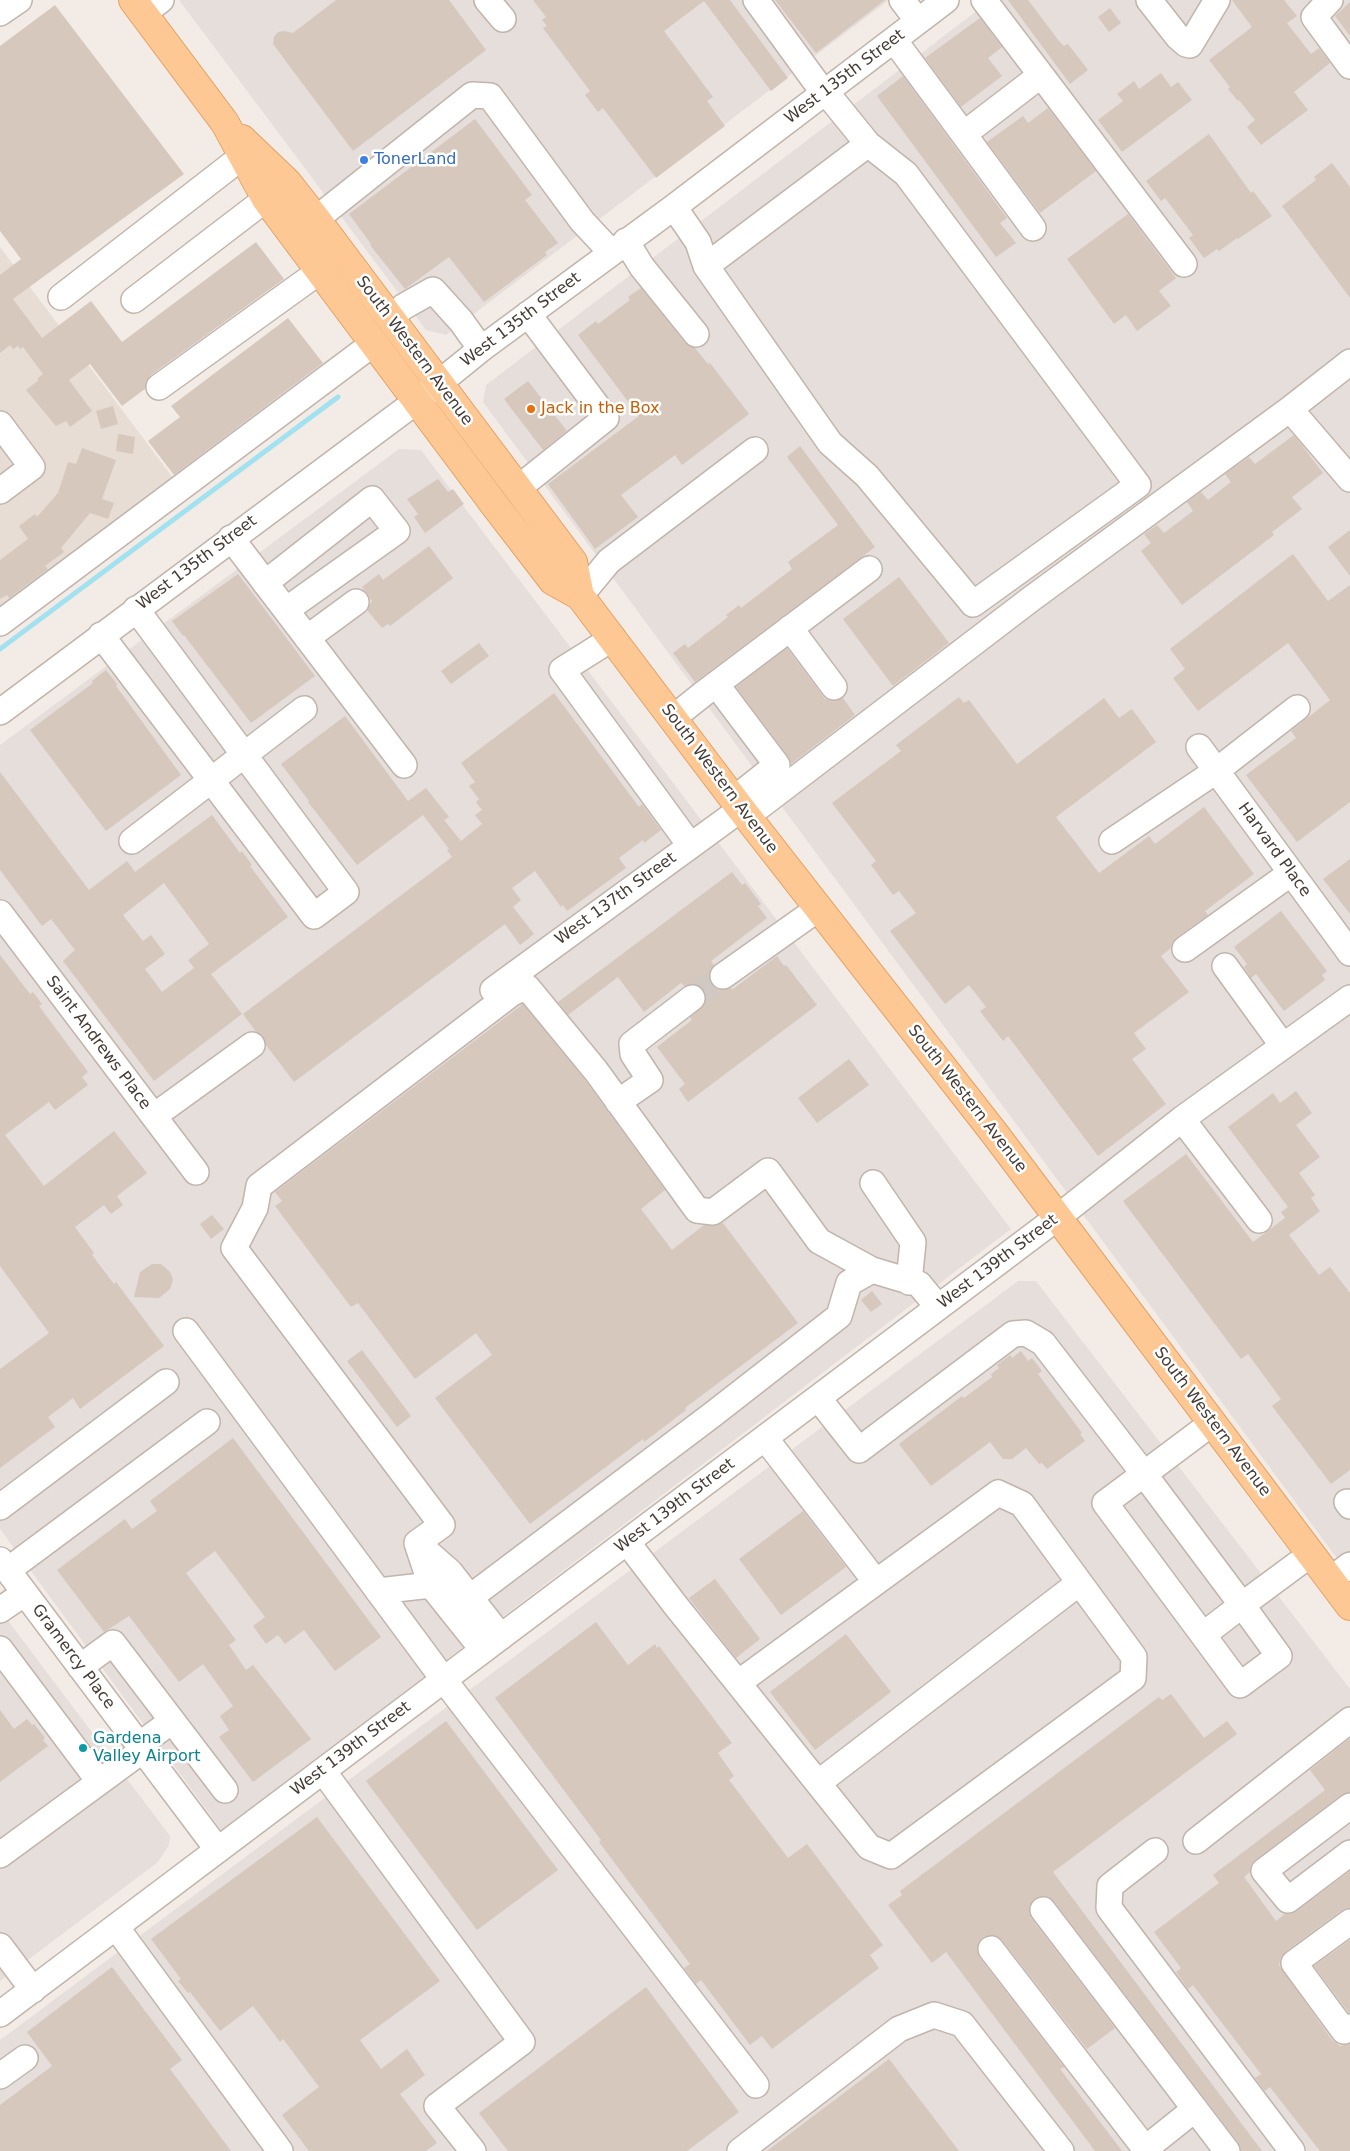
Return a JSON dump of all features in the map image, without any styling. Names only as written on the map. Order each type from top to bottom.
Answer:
[{"type":"main road","name":"South Western Avenue","points":[[146,5],[225,123],[248,153],[286,182],[316,218],[573,562],[580,596]]},
{"type":"main road","name":"South Western Avenue","points":[[248,153],[266,199],[553,581],[580,596],[741,808],[1058,1217],[1311,1554],[1340,1572],[1350,1606]]},
{"type":"street","points":[[0,13],[19,0]]},
{"type":"street","points":[[487,0],[503,19]]},
{"type":"street","points":[[674,207],[698,242],[706,266],[830,443],[867,476],[973,604],[1138,485],[906,174],[868,144],[824,92],[756,0]]},
{"type":"street","points":[[902,0],[918,21]]},
{"type":"street","name":"West 135th Street","points":[[0,712],[418,400],[528,314],[674,207],[946,0]]},
{"type":"street","points":[[984,0],[1184,264]]},
{"type":"street","points":[[1149,0],[1186,44],[1190,45],[1211,4]]},
{"type":"street","points":[[1330,0],[1314,17],[1350,66]]},
{"type":"street","points":[[894,40],[1033,228]]},
{"type":"street","points":[[964,134],[1041,75]]},
{"type":"street","points":[[316,218],[472,96],[490,96],[582,221],[642,267],[696,334]]},
{"type":"street","points":[[706,266],[868,144]]},
{"type":"street","points":[[61,297],[248,153]]},
{"type":"street","points":[[134,300],[266,199]]},
{"type":"street","points":[[159,388],[320,271]]},
{"type":"street","points":[[390,319],[403,307],[433,290],[461,321],[481,350]]},
{"type":"street","points":[[517,489],[606,418],[528,314]]},
{"type":"street","points":[[0,623],[374,343]]},
{"type":"street","points":[[741,808],[1031,599],[1290,409],[1350,362]]},
{"type":"street","points":[[1290,409],[1350,479]]},
{"type":"street","points":[[0,424],[32,467],[0,491]]},
{"type":"street","points":[[580,596],[609,562],[754,450]]},
{"type":"street","points":[[265,583],[372,499],[397,531],[286,610]]},
{"type":"street","points":[[231,538],[404,765]]},
{"type":"street","points":[[673,718],[869,569]]},
{"type":"street","points":[[307,638],[356,602]]},
{"type":"street","points":[[102,635],[314,916],[340,897],[346,892],[136,609]]},
{"type":"street","points":[[790,628],[834,687]]},
{"type":"street","points":[[613,638],[562,670],[690,845]]},
{"type":"street","points":[[716,684],[777,765],[741,808]]},
{"type":"street","points":[[1112,841],[1216,771],[1297,708]]},
{"type":"street","points":[[132,840],[304,709]]},
{"type":"street","name":"Harvard Place","points":[[1199,747],[1350,953]]},
{"type":"street","name":"West 137th Street","points":[[493,990],[741,808]]},
{"type":"street","points":[[1185,949],[1291,873]]},
{"type":"street","points":[[723,976],[819,908]]},
{"type":"street","name":"Saint Andrews Place","points":[[0,913],[196,1172]]},
{"type":"street","points":[[1225,966],[1283,1046]]},
{"type":"street","points":[[417,1543],[442,1525],[234,1248],[255,1208],[259,1186],[512,993],[527,988],[596,1071],[697,1210],[713,1212],[768,1171],[819,1241],[872,1270],[919,1284],[938,1307]]},
{"type":"street","points":[[618,1102],[650,1080],[633,1054],[632,1044],[692,998]]},
{"type":"street","name":"West 139th Street","points":[[0,2014],[1058,1217],[1182,1119],[1350,998]]},
{"type":"street","points":[[154,1116],[252,1045]]},
{"type":"street","points":[[1182,1119],[1259,1220]]},
{"type":"street","points":[[873,1183],[913,1242],[910,1282]]},
{"type":"street","points":[[461,1605],[839,1316],[849,1283],[872,1270]]},
{"type":"street","points":[[186,1331],[444,1680],[756,2085]]},
{"type":"street","points":[[818,1398],[859,1450],[1013,1334],[1026,1333],[1043,1342],[1144,1474],[1280,1656],[1240,1685],[1105,1503],[1144,1474],[1212,1423]]},
{"type":"street","points":[[0,1507],[166,1382]]},
{"type":"street","points":[[4,1565],[207,1422]]},
{"type":"street","points":[[765,1438],[876,1582]]},
{"type":"street","points":[[627,1542],[738,1683],[869,1847],[891,1856],[1133,1678],[1134,1657],[1022,1504],[998,1493],[738,1683]]},
{"type":"street","points":[[417,1543],[431,1585],[461,1605],[492,1644]]},
{"type":"street","points":[[417,1543],[450,1572],[461,1605]]},
{"type":"street","points":[[1203,1635],[1311,1554]]},
{"type":"street","name":"Gramercy Place","points":[[4,1565],[218,1850]]},
{"type":"street","points":[[818,1783],[1080,1583]]},
{"type":"street","points":[[378,1591],[431,1585]]},
{"type":"street","points":[[0,1610],[25,1593]]},
{"type":"street","points":[[80,1667],[113,1643],[225,1790]]},
{"type":"street","points":[[0,1649],[99,1781]]},
{"type":"street","points":[[1196,1841],[1350,1720]]},
{"type":"street","points":[[0,1855],[99,1781],[172,1721]]},
{"type":"street","points":[[323,1771],[522,2042],[437,2106],[473,2151]]},
{"type":"street","points":[[1350,1806],[1264,1872],[1288,1900],[1350,1853]]},
{"type":"street","points":[[1155,1851],[1110,1886],[1109,1908],[1292,2151]]},
{"type":"street","points":[[1043,1910],[1227,2151]]},
{"type":"street","points":[[1350,1922],[1294,1963],[1344,2031],[1350,2027]]},
{"type":"street","points":[[116,1927],[280,2151]]},
{"type":"street","points":[[0,1946],[33,1990]]},
{"type":"street","points":[[991,1949],[1146,2150],[1195,2109]]},
{"type":"street","points":[[740,2151],[899,2029],[934,2015],[962,2024],[1062,2151]]},
{"type":"street","points":[[0,2076],[25,2058]]},
{"type":"shaded area","points":[[179,0],[889,0],[446,335],[426,330]]},
{"type":"shaded area","points":[[991,0],[1350,0],[1350,1576],[483,402],[486,385]]},
{"type":"shaded area","points":[[0,247],[176,482],[0,616]]},
{"type":"shaded area","points":[[399,449],[421,450],[1011,1229],[222,1831],[0,1529],[0,745]]},
{"type":"shaded area","points":[[1018,1281],[1036,1281],[1350,1689],[1350,2151],[0,2151],[0,2040]]},
{"type":"shaded area","points":[[0,1610],[170,1836],[169,1845],[158,1862],[0,1981]]},
{"type":"building","points":[[336,0],[449,0],[486,50],[353,151],[273,44],[274,37],[278,32],[293,33]]},
{"type":"building","points":[[533,0],[730,0],[788,78],[771,91],[704,1],[664,31],[713,97],[707,101],[725,126],[656,178],[603,108],[598,112],[585,95],[590,91],[543,28],[547,26],[542,20],[546,17]]},
{"type":"building","points":[[775,0],[885,0],[816,53]]},
{"type":"building","points":[[1008,0],[1028,0],[1059,41],[1064,46],[1068,44],[1088,70],[1070,84]]},
{"type":"building","points":[[1232,0],[1284,0],[1297,16],[1287,23],[1311,54],[1319,48],[1330,63],[1294,92],[1308,110],[1261,145],[1247,127],[1255,120],[1228,89],[1230,87],[1209,60],[1252,27]]},
{"type":"building","points":[[1350,2],[1350,36],[1335,16]]},
{"type":"building","points":[[55,5],[184,174],[13,299],[42,338],[91,301],[122,342],[256,242],[284,279],[151,375],[146,382],[145,389],[122,406],[90,364],[69,380],[92,411],[70,427],[66,421],[56,426],[26,390],[39,380],[37,379],[43,374],[23,347],[20,349],[18,346],[13,349],[10,345],[0,353],[0,275],[21,259],[0,231],[0,46]]},
{"type":"building","points":[[1110,8],[1121,23],[1109,32],[1098,17]]},
{"type":"building","points":[[980,18],[1002,47],[988,58],[1002,76],[961,107],[925,58]]},
{"type":"building","points":[[1161,73],[1171,87],[1178,82],[1192,100],[1122,152],[1098,120],[1123,101],[1117,94],[1134,81],[1139,89]]},
{"type":"building","points":[[903,76],[1007,218],[1000,223],[1016,243],[996,257],[877,96]]},
{"type":"building","points":[[1048,108],[1096,171],[1040,213],[987,142],[1023,116],[1028,123]]},
{"type":"building","points":[[475,119],[532,195],[525,200],[558,243],[545,252],[547,255],[484,302],[449,257],[405,289],[370,245],[349,214]]},
{"type":"building","points":[[1209,134],[1251,193],[1253,191],[1272,216],[1219,251],[1217,249],[1204,258],[1189,238],[1193,235],[1165,198],[1161,201],[1146,181]]},
{"type":"building","points":[[1332,163],[1350,187],[1350,298],[1282,206],[1316,180],[1314,177]]},
{"type":"building","points":[[1128,214],[1176,278],[1159,291],[1171,306],[1137,331],[1126,315],[1114,324],[1067,259]]},
{"type":"building","points":[[641,288],[685,343],[695,348],[708,364],[710,363],[749,414],[682,465],[675,455],[621,495],[638,517],[595,549],[548,484],[639,416],[578,335],[596,321],[598,324],[630,300],[628,297]]},
{"type":"building","points":[[288,318],[323,363],[174,475],[148,441],[180,417],[171,406]]},
{"type":"building","name":"Jack in the Box","points":[[528,381],[567,431],[543,450],[504,399]]},
{"type":"building","points":[[113,406],[118,424],[101,429],[96,411]]},
{"type":"building","points":[[118,434],[135,437],[133,454],[116,451]]},
{"type":"building","points":[[1294,435],[1323,473],[1292,497],[1302,509],[1272,532],[1274,535],[1182,605],[1141,551],[1151,543],[1144,534],[1157,525],[1164,533],[1193,511],[1187,502],[1201,492],[1208,500],[1231,482],[1225,474],[1249,457],[1255,464]]},
{"type":"building","points":[[800,446],[875,547],[695,682],[673,653],[685,644],[688,648],[728,617],[726,615],[739,605],[741,608],[792,569],[788,562],[838,525],[787,457]]},
{"type":"building","points":[[82,448],[116,460],[102,499],[114,503],[108,519],[90,513],[61,548],[64,552],[45,566],[48,569],[9,598],[7,595],[0,599],[0,560],[28,539],[19,526],[35,514],[37,517],[58,493],[68,462],[76,464]]},
{"type":"building","points":[[438,479],[448,492],[453,489],[464,504],[425,533],[414,517],[418,514],[407,499]]},
{"type":"building","points":[[1350,530],[1350,576],[1328,547]]},
{"type":"building","points":[[429,546],[453,578],[390,626],[388,624],[382,628],[367,610],[372,601],[362,587],[379,574],[383,580]]},
{"type":"building","points":[[1293,554],[1328,601],[1350,585],[1350,802],[1297,842],[1246,775],[1296,738],[1291,731],[1330,700],[1288,643],[1198,711],[1173,678],[1185,669],[1170,649]]},
{"type":"building","points":[[238,574],[315,676],[251,723],[172,621]]},
{"type":"building","points":[[899,577],[949,643],[893,686],[843,619]]},
{"type":"building","points":[[479,643],[489,656],[451,684],[441,671]]},
{"type":"building","points":[[787,648],[825,699],[835,701],[843,698],[855,715],[791,764],[788,756],[736,687]]},
{"type":"building","points":[[106,670],[181,775],[106,831],[30,730],[93,683],[92,681]]},
{"type":"building","points":[[554,693],[639,807],[642,804],[661,830],[644,843],[643,840],[619,858],[626,868],[567,911],[563,905],[561,907],[535,871],[512,888],[521,900],[513,907],[534,934],[520,945],[505,924],[294,1082],[266,1045],[263,1036],[256,1032],[243,1014],[452,857],[447,850],[449,849],[423,815],[357,865],[281,764],[345,716],[408,801],[426,788],[449,817],[444,820],[461,841],[482,824],[475,815],[482,810],[476,802],[479,799],[469,786],[475,782],[461,763]]},
{"type":"building","points":[[959,697],[964,703],[969,700],[1017,764],[1104,698],[1119,718],[1132,709],[1156,742],[1056,817],[1099,873],[1149,836],[1155,844],[1204,807],[1254,874],[1205,911],[1208,915],[1177,937],[1172,943],[1171,948],[1161,956],[1189,992],[1134,1033],[1146,1049],[1132,1059],[1166,1104],[1098,1156],[1008,1036],[1003,1041],[980,1011],[986,1007],[969,985],[945,1004],[890,931],[916,913],[899,891],[893,895],[871,865],[876,861],[832,803],[901,751],[896,745]]},
{"type":"building","points":[[0,772],[89,890],[127,861],[135,872],[212,815],[240,853],[242,851],[252,865],[250,866],[288,917],[211,974],[242,1014],[154,1081],[63,961],[75,950],[51,919],[42,926],[0,870]],"holes":[[[164,883],[209,944],[188,960],[194,968],[162,992],[145,969],[165,954],[151,935],[143,941],[123,915]]]},
{"type":"building","points":[[1350,859],[1350,914],[1323,879]]},
{"type":"building","points":[[732,872],[742,885],[745,883],[761,904],[758,906],[767,918],[711,961],[714,965],[710,970],[711,984],[717,989],[733,989],[777,956],[817,1005],[688,1102],[679,1089],[685,1084],[657,1047],[692,1020],[690,1017],[705,1004],[706,996],[704,990],[698,985],[684,986],[681,983],[644,1012],[618,977],[568,1015],[558,1002]]},
{"type":"building","points":[[1281,911],[1327,971],[1322,975],[1325,980],[1284,1011],[1256,974],[1251,978],[1244,967],[1247,964],[1234,947]]},
{"type":"building","points":[[0,955],[30,994],[33,992],[42,1004],[39,1006],[88,1072],[82,1077],[88,1085],[55,1110],[49,1102],[5,1135],[44,1186],[114,1131],[147,1173],[117,1196],[123,1205],[111,1214],[104,1205],[75,1227],[94,1253],[92,1255],[114,1284],[116,1282],[164,1346],[80,1409],[73,1398],[48,1417],[55,1427],[0,1468],[0,1369],[49,1333],[0,1266]]},
{"type":"building","points":[[523,1004],[585,1080],[665,1190],[641,1209],[672,1250],[704,1225],[712,1226],[723,1223],[798,1323],[685,1408],[686,1410],[644,1442],[643,1439],[530,1524],[435,1398],[492,1355],[476,1333],[415,1379],[358,1303],[351,1307],[275,1206],[282,1201],[275,1192]]},
{"type":"building","points":[[849,1059],[869,1085],[817,1123],[798,1098]]},
{"type":"building","points":[[1296,1091],[1312,1113],[1296,1125],[1320,1157],[1299,1173],[1315,1195],[1311,1198],[1320,1211],[1289,1235],[1319,1275],[1330,1267],[1350,1293],[1350,1470],[1331,1484],[1272,1406],[1281,1399],[1248,1354],[1241,1359],[1123,1201],[1186,1154],[1253,1242],[1285,1218],[1281,1212],[1288,1207],[1228,1127],[1273,1093],[1280,1103]]},
{"type":"building","points":[[212,1215],[224,1229],[211,1239],[200,1224]]},
{"type":"building","points":[[152,1264],[161,1264],[170,1272],[173,1280],[170,1289],[159,1298],[134,1297],[140,1272]]},
{"type":"building","points":[[872,1291],[882,1304],[871,1312],[861,1300]]},
{"type":"building","points":[[362,1350],[411,1416],[397,1427],[347,1361]]},
{"type":"building","points":[[1021,1351],[1028,1361],[1032,1358],[1042,1371],[1038,1374],[1082,1433],[1080,1434],[1085,1441],[1047,1469],[1042,1463],[1039,1464],[1026,1448],[1012,1459],[1003,1459],[990,1442],[931,1486],[899,1444],[962,1396],[964,1398],[992,1377],[991,1374],[999,1368],[997,1365],[1010,1355],[1012,1358]]},
{"type":"building","points":[[233,1438],[381,1637],[335,1671],[304,1630],[285,1644],[278,1635],[266,1644],[253,1626],[265,1617],[215,1551],[186,1573],[236,1640],[229,1645],[246,1670],[253,1665],[311,1739],[253,1782],[219,1737],[229,1730],[220,1716],[233,1706],[203,1664],[179,1682],[129,1616],[104,1632],[57,1570],[125,1519],[132,1529],[157,1511],[150,1501]]},
{"type":"building","points":[[803,1511],[846,1567],[781,1615],[739,1559]]},
{"type":"building","points":[[715,1579],[760,1639],[736,1658],[689,1598]]},
{"type":"building","points":[[596,1622],[628,1665],[655,1644],[657,1648],[659,1646],[732,1743],[718,1753],[734,1776],[729,1780],[788,1858],[807,1844],[883,1945],[870,1955],[879,1968],[772,2049],[762,2036],[750,2045],[701,1980],[696,1984],[684,1968],[690,1964],[599,1842],[601,1840],[495,1698]]},
{"type":"building","points":[[846,1634],[891,1692],[815,1750],[770,1692]]},
{"type":"building","points":[[1171,1694],[1204,1738],[1227,1721],[1237,1734],[1053,1872],[1262,2151],[1241,2151],[1238,2142],[1054,1901],[1049,1897],[1042,1896],[1034,1899],[1029,1911],[1031,1918],[1115,2028],[1087,2049],[1002,1940],[990,1935],[983,1937],[978,1944],[977,1951],[980,1958],[1064,2067],[1060,2069],[1122,2151],[1095,2151],[946,1952],[932,1963],[888,1905],[902,1895],[900,1891],[1159,1697],[1162,1700]]},
{"type":"building","points":[[0,1710],[14,1729],[27,1719],[32,1725],[34,1724],[45,1738],[43,1740],[48,1746],[0,1782]]},
{"type":"building","points":[[446,1721],[558,1870],[477,1930],[366,1781]]},
{"type":"building","points":[[1350,1738],[1350,1792],[1341,1795],[1255,1860],[1251,1865],[1250,1872],[1244,1877],[1276,1921],[1285,1914],[1297,1911],[1350,1871],[1350,1908],[1342,1910],[1286,1951],[1281,1957],[1279,1965],[1332,2040],[1340,2046],[1350,2044],[1350,2151],[1320,2151],[1270,2087],[1265,2091],[1255,2078],[1261,2074],[1193,1985],[1188,1989],[1176,1972],[1181,1968],[1154,1932],[1219,1883],[1213,1875],[1325,1790],[1310,1770]]},
{"type":"building","points":[[317,1817],[440,1981],[360,2040],[381,2069],[407,2049],[425,2075],[400,2094],[437,2143],[426,2151],[309,2151],[282,2115],[319,2087],[283,2039],[280,2042],[253,2006],[220,2031],[190,1992],[188,1993],[178,1981],[181,1979],[151,1939]]},
{"type":"building","points":[[1350,1940],[1350,2013],[1349,2013],[1314,1966]]},
{"type":"building","points":[[112,1967],[182,2060],[170,2069],[231,2151],[0,2151],[0,2105],[52,2066],[27,2032]]},
{"type":"building","points":[[646,1987],[739,2112],[687,2151],[508,2151],[479,2113]]},
{"type":"building","points":[[889,2059],[959,2151],[767,2151]]},
{"type":"waterway","points":[[0,649],[338,397]]},
{"type":"tunnel","points":[[692,998],[723,976]]},
{"type":"place","name":"TonerLand","points":[[364,160]]},
{"type":"place","name":"Jack in the Box","points":[[531,409]]},
{"type":"place","name":"Gardena Valley Airport","points":[[83,1748]]}]
